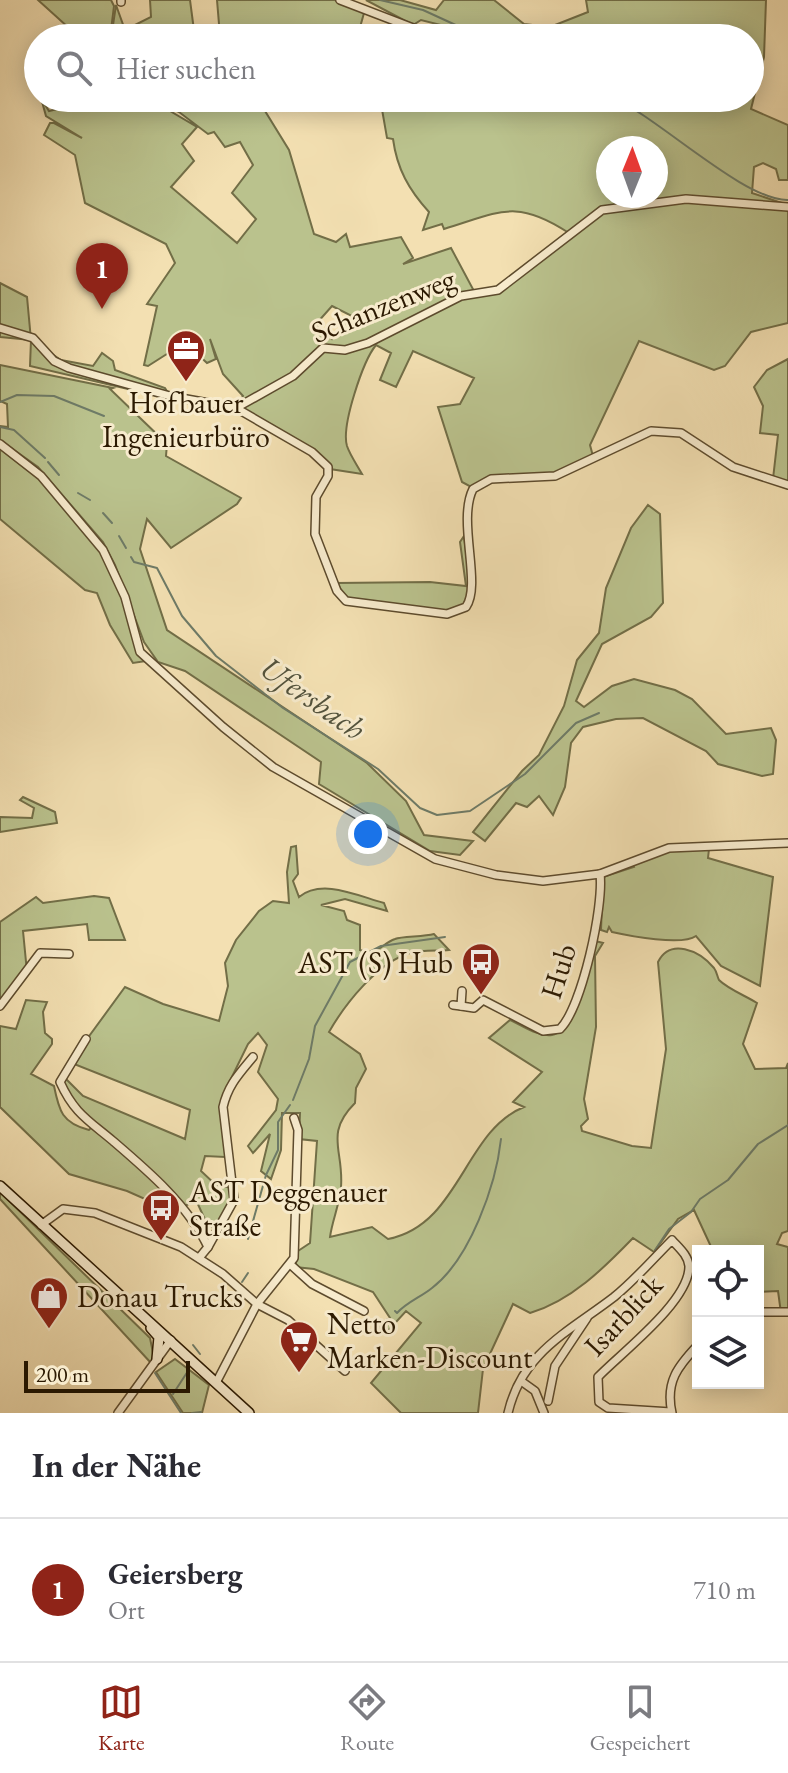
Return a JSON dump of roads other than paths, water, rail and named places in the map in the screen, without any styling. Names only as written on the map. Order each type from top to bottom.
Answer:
[{"type":"main road","points":[[0,1186],[249,1413]]},
{"type":"main road","points":[[134,1307],[137,1315],[159,1337],[157,1359]]},
{"type":"street","points":[[340,0],[403,24]]},
{"type":"street","name":"Schanzenweg","points":[[236,408],[293,376],[323,348],[345,350],[368,343],[461,296],[498,290],[602,210],[686,199],[788,207]]},
{"type":"street","points":[[0,328],[33,338],[54,361],[69,368],[170,396],[236,408],[312,452],[328,467],[328,476],[316,497],[315,534],[337,591],[354,605],[447,614],[466,607],[472,583],[467,537],[473,489],[491,479],[555,476],[651,431],[681,433],[733,467],[788,485]]},
{"type":"street","points":[[0,444],[41,476],[103,550],[125,597],[140,652],[223,727],[273,767],[435,859],[460,868],[543,881],[600,874],[669,848],[788,843]]},
{"type":"street","name":"Hub","points":[[462,991],[457,1006],[474,1008],[483,1000],[510,1017],[543,1031],[560,1029],[567,1021],[600,920],[600,874]]},
{"type":"street","points":[[0,1006],[40,953],[69,954]]},
{"type":"street","points":[[86,1039],[62,1074],[60,1082],[67,1098],[83,1119],[168,1190],[208,1247]]},
{"type":"street","points":[[199,1258],[234,1200],[223,1107],[226,1093],[253,1057]]},
{"type":"street","points":[[217,1381],[257,1304],[294,1258],[298,1130],[294,1118]]},
{"type":"street","points":[[41,1225],[63,1209],[95,1213],[155,1235],[199,1258],[257,1304],[288,1320],[345,1371]]},
{"type":"street","name":"Isarblick","points":[[591,1314],[630,1284],[672,1240],[684,1252],[689,1265],[686,1281],[663,1313],[598,1377],[596,1384],[599,1402],[608,1408],[672,1412]]},
{"type":"street","points":[[291,1265],[312,1284],[364,1311]]},
{"type":"street","points":[[764,1312],[788,1312]]},
{"type":"street","points":[[508,1413],[521,1381],[546,1347],[568,1327],[591,1314]]},
{"type":"street","points":[[548,1401],[555,1366],[591,1314]]},
{"type":"street","points":[[118,1413],[173,1342]]},
{"type":"street","points":[[672,1412],[673,1376],[692,1352]]},
{"type":"street","points":[[521,1381],[535,1391],[544,1413]]},
{"type":"waterway","points":[[380,0],[423,10],[454,24]]},
{"type":"waterway","points":[[637,112],[749,188],[770,197],[788,200]]},
{"type":"waterway","points":[[0,402],[17,395],[54,396],[104,416]]},
{"type":"waterway","name":"Ufersbach","points":[[0,427],[14,430],[45,458]]},
{"type":"waterway","name":"Ufersbach","points":[[48,462],[59,475]]},
{"type":"waterway","name":"Ufersbach","points":[[78,493],[90,500]]},
{"type":"waterway","name":"Ufersbach","points":[[103,513],[112,523]]},
{"type":"waterway","name":"Ufersbach","points":[[119,536],[126,548]]},
{"type":"waterway","name":"Ufersbach","points":[[131,557],[134,562],[157,568],[182,616],[216,656],[283,708],[378,769],[420,808],[437,815],[470,811],[525,774],[576,723],[599,713]]},
{"type":"waterway","points":[[293,1100],[309,1059],[315,1026],[350,962],[381,946],[445,937]]},
{"type":"waterway","points":[[248,1239],[266,1175],[278,1150],[278,1122],[290,1105]]},
{"type":"waterway","points":[[655,1250],[669,1229],[691,1212],[700,1199],[728,1180],[758,1144],[788,1125]]},
{"type":"waterway","points":[[395,1311],[397,1313],[432,1288],[458,1259],[487,1199],[501,1139]]},
{"type":"waterway","points":[[242,1282],[248,1273]]},
{"type":"waterway","points":[[193,1345],[200,1354]]},
{"type":"waterway","points":[[173,1394],[188,1371]]},
{"type":"waterway","points":[[155,1373],[181,1413]]},
{"type":"waterway","points":[[192,1413],[201,1412]]},
{"type":"place","name":"Geiersberg","points":[[102,309]]},
{"type":"place","name":"Hofbauer Ingenieurbüro","points":[[186,383]]},
{"type":"place","name":"AST (S) Hub","points":[[481,996]]},
{"type":"place","name":"AST Deggenauer Straße","points":[[161,1242]]},
{"type":"place","name":"Donau Trucks","points":[[49,1330]]},
{"type":"place","name":"Netto Marken-Discount","points":[[299,1374]]}]
